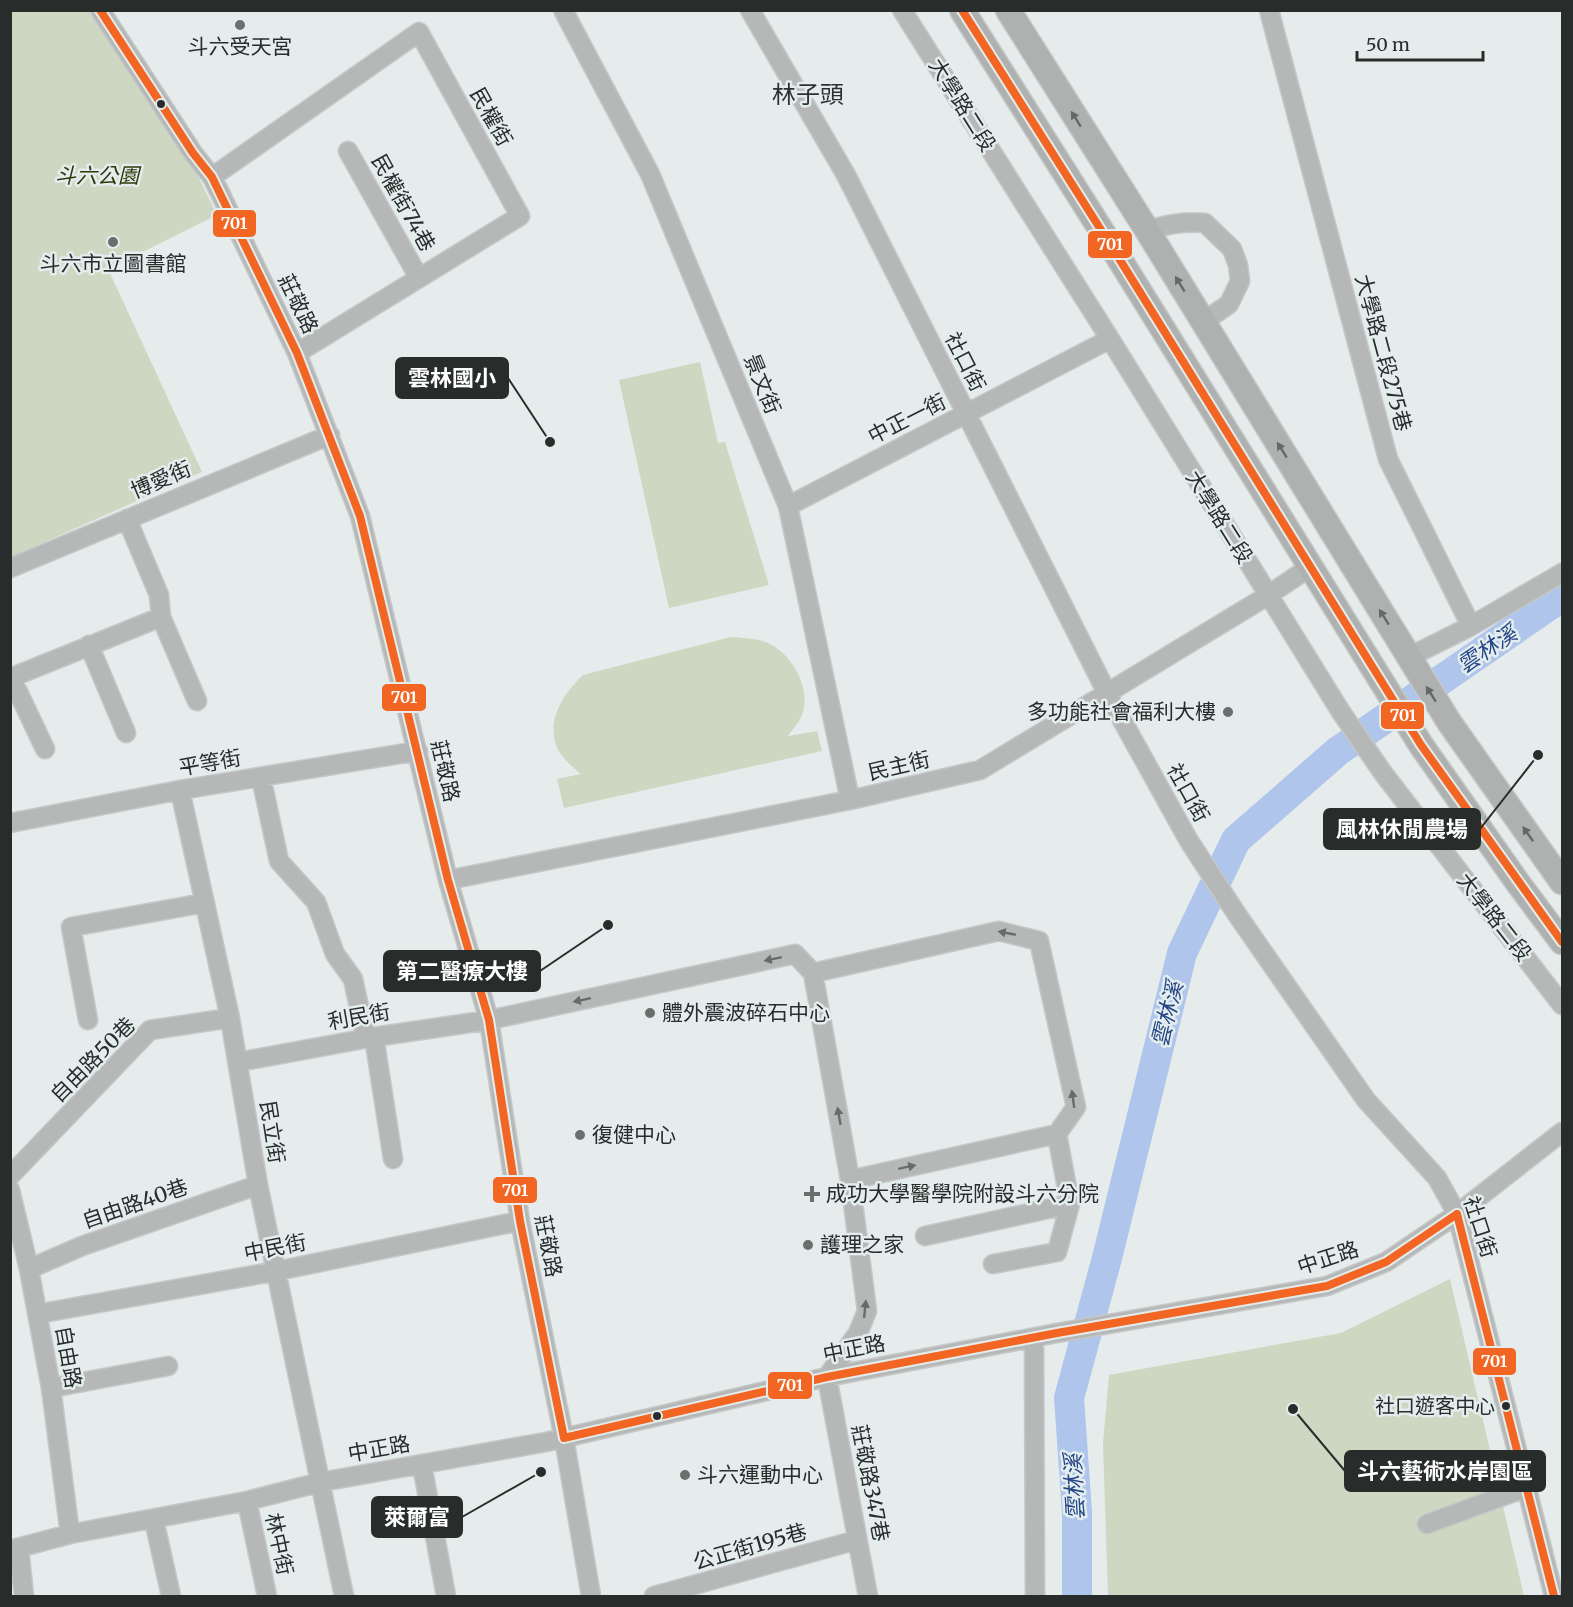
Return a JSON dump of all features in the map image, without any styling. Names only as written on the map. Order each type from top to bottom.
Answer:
[{"type":"main road","name":"大學路二段","points":[[962,10],[1422,745],[1518,883],[1563,942]]},
{"type":"main road","points":[[1008,10],[1147,230],[1449,722],[1563,882]]},
{"type":"main road","points":[[1197,384],[1230,365]]},
{"type":"street","name":"景文街","points":[[563,10],[650,174],[788,506],[850,800]]},
{"type":"street","name":"社口街","points":[[750,10],[846,175],[1107,693],[1189,841],[1238,916],[1366,1100],[1437,1178],[1457,1214],[1554,1596]]},
{"type":"street","name":"大學路二段","points":[[902,10],[1110,339],[1341,712],[1383,773],[1563,1005]]},
{"type":"street","name":"大學路二段275巷","points":[[1269,10],[1388,459],[1471,626]]},
{"type":"street","name":"莊敬路","points":[[104,12],[193,153],[212,177],[297,353],[360,516],[448,880],[489,1020],[520,1221],[564,1438],[591,1596]]},
{"type":"street","name":"民權街","points":[[212,177],[419,32],[520,216],[297,353]]},
{"type":"street","name":"民權街74巷","points":[[348,151],[419,278]]},
{"type":"street","points":[[1147,230],[1190,222],[1205,223],[1232,249],[1238,265],[1240,281],[1229,304],[1203,322]]},
{"type":"street","name":"中正一街","points":[[788,506],[1110,339]]},
{"type":"street","name":"博愛街","points":[[10,568],[330,435]]},
{"type":"street","points":[[127,519],[159,595],[161,617],[197,701]]},
{"type":"street","name":"民主街","points":[[448,880],[850,800],[980,770],[1268,596],[1310,567]]},
{"type":"street","points":[[1411,662],[1563,573]]},
{"type":"street","points":[[45,749],[11,677],[161,617]]},
{"type":"street","points":[[89,645],[126,733]]},
{"type":"street","name":"平等街","points":[[10,823],[180,790],[418,751]]},
{"type":"street","points":[[261,777],[279,861],[316,902],[335,954],[353,979],[370,1038],[393,1160]]},
{"type":"street","name":"民立街","points":[[180,790],[230,1018],[258,1185],[344,1596]]},
{"type":"street","points":[[88,1020],[71,927],[204,903]]},
{"type":"street","points":[[827,1377],[858,1333],[867,1311],[850,1180],[813,973],[999,931],[1039,941],[1076,1107],[1057,1134],[850,1180]]},
{"type":"street","name":"利民街","points":[[238,1062],[370,1038],[489,1020],[795,954],[813,973]]},
{"type":"street","name":"自由路50巷","points":[[10,1176],[150,1030],[230,1018]]},
{"type":"street","name":"中正路","points":[[15,1549],[70,1534],[247,1501],[321,1482],[564,1438],[827,1377],[1057,1333],[1327,1286],[1386,1262],[1457,1214],[1563,1132]]},
{"type":"street","points":[[993,1264],[1057,1252],[1070,1204],[1057,1134]]},
{"type":"street","name":"自由路40巷","points":[[29,1269],[82,1246],[258,1185]]},
{"type":"street","name":"自由路","points":[[10,1190],[16,1242],[29,1269],[51,1388],[70,1534]]},
{"type":"street","points":[[925,1236],[1070,1204]]},
{"type":"street","name":"中民街","points":[[37,1314],[277,1271],[520,1221]]},
{"type":"street","points":[[1034,1338],[1035,1596]]},
{"type":"street","points":[[51,1388],[168,1366]]},
{"type":"street","name":"莊敬路347巷","points":[[827,1377],[868,1596]]},
{"type":"street","points":[[422,1464],[446,1596]]},
{"type":"street","points":[[1427,1524],[1525,1488]]},
{"type":"street","name":"林中街","points":[[247,1501],[267,1596]]},
{"type":"street","points":[[154,1520],[171,1596]]},
{"type":"street","name":"公正街195巷","points":[[654,1596],[698,1591],[857,1540]]},
{"type":"street","points":[[15,1549],[24,1596]]},
{"type":"green space","name":"斗六公園","points":[[10,11],[97,11],[195,170],[217,215],[108,269],[202,472],[11,557]]},
{"type":"green space","points":[[700,362],[718,443],[725,442],[769,585],[669,608],[619,380]]},
{"type":"green space","points":[[731,637],[763,641],[786,656],[799,676],[805,699],[799,721],[788,736],[817,731],[822,751],[564,808],[557,779],[581,774],[565,760],[558,750],[554,729],[558,709],[576,682],[583,675]]},
{"type":"green space","points":[[1450,1279],[1524,1596],[1108,1596],[1103,1443],[1109,1375],[1341,1333]]},
{"type":"waterway","name":"雲林溪","points":[[1077,1596],[1077,1512],[1069,1398],[1107,1258],[1182,953],[1236,840],[1338,751],[1562,598]]},
{"type":"transit line","name":"701","points":[[100,10],[193,153],[212,177],[297,353],[360,516],[448,880],[489,1020],[520,1221],[564,1438]]},
{"type":"transit line","name":"701","points":[[962,10],[1421,745],[1562,942]]},
{"type":"transit line","name":"701","points":[[1457,1214],[1554,1596]]},
{"type":"transit line","name":"701","points":[[564,1438],[827,1377],[1057,1333],[1327,1286],[1386,1262],[1457,1214]]},
{"type":"place","name":"斗六受天宮","points":[[240,25]]},
{"type":"place","name":"斗六市立圖書館","points":[[113,242]]},
{"type":"place","name":"雲林國小","points":[[550,442]]},
{"type":"place","name":"多功能社會福利大樓","points":[[1228,712]]},
{"type":"place","name":"風林休閒農場","points":[[1538,755]]},
{"type":"place","name":"第二醫療大樓","points":[[608,925]]},
{"type":"place","name":"體外震波碎石中心","points":[[650,1013]]},
{"type":"place","name":"復健中心","points":[[580,1135]]},
{"type":"place","name":"成功大學醫學院附設斗六分院","points":[[812,1194]]},
{"type":"place","name":"護理之家","points":[[808,1245]]},
{"type":"place","name":"社口遊客中心","points":[[1506,1406]]},
{"type":"place","name":"斗六藝術水岸園區","points":[[1293,1409]]},
{"type":"place","name":"萊爾富","points":[[541,1472]]},
{"type":"place","name":"斗六運動中心","points":[[685,1475]]},
{"type":"district","name":"林子頭","points":[[808,95]]}]
